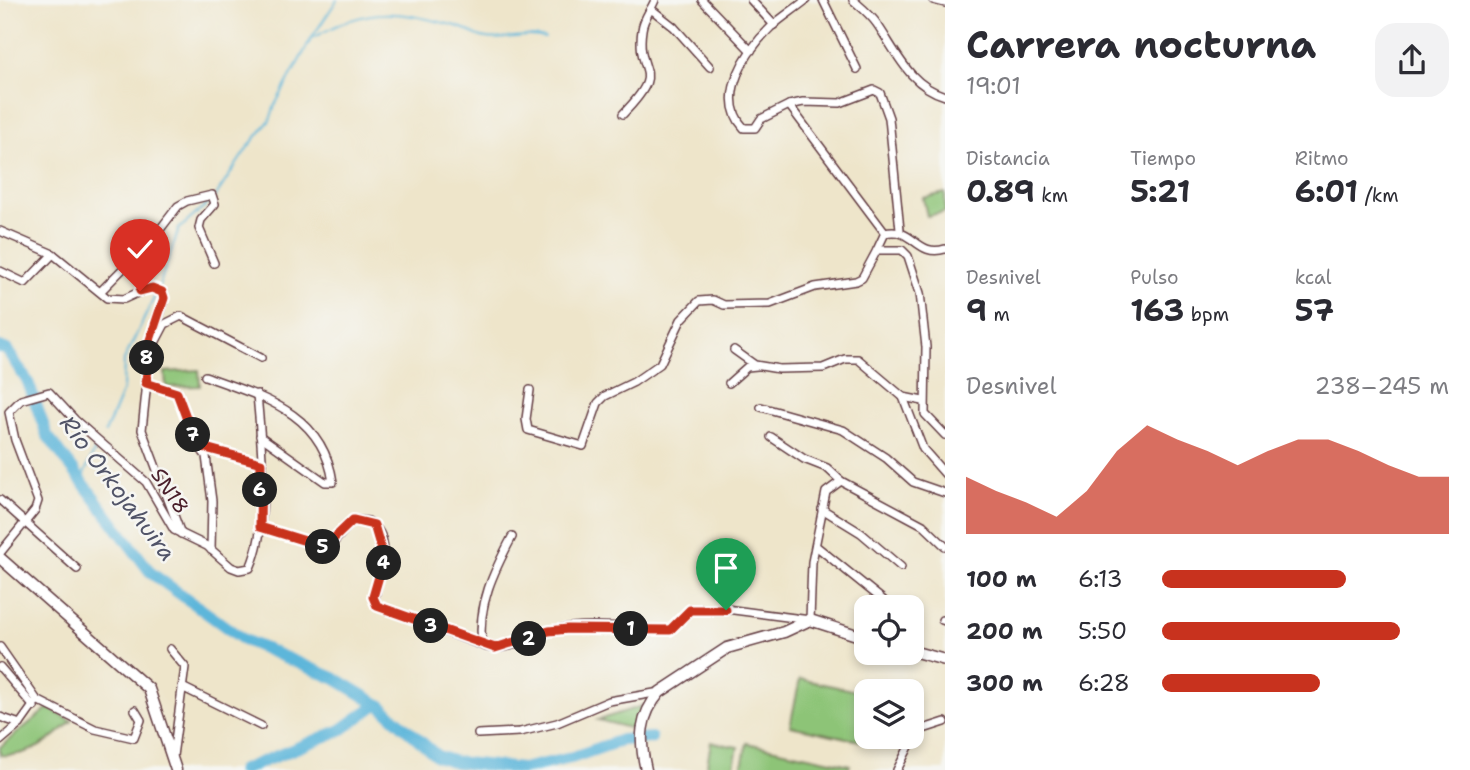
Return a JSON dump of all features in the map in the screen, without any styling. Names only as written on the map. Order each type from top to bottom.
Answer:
[{"type":"main road","points":[[0,555],[149,689],[174,765]]},
{"type":"main road","points":[[646,770],[642,728],[645,715],[660,692],[727,648],[784,632],[810,620],[854,634]]},
{"type":"main road","points":[[924,654],[945,660]]},
{"type":"street","points":[[623,114],[643,93],[649,78],[641,33],[655,0]]},
{"type":"street","points":[[702,0],[751,51]]},
{"type":"street","points":[[751,0],[774,24]]},
{"type":"street","points":[[806,0],[774,24],[751,51],[733,92],[737,120],[744,128],[755,128],[761,119],[789,105],[803,102],[827,105],[874,90],[880,93],[889,118],[900,230],[926,250],[945,249]]},
{"type":"street","points":[[823,0],[857,69]]},
{"type":"street","points":[[853,0],[876,21],[914,79],[926,89],[945,96]]},
{"type":"street","points":[[933,0],[945,3]]},
{"type":"street","points":[[651,9],[674,27],[710,67]]},
{"type":"street","points":[[789,105],[885,233]]},
{"type":"street","points":[[101,291],[155,236],[178,206],[187,201],[215,199],[199,228],[214,262]]},
{"type":"street","points":[[885,233],[900,230]]},
{"type":"street","points":[[0,231],[53,254],[107,298],[117,300],[152,288],[162,292],[164,302],[146,352],[149,363]]},
{"type":"street","points":[[530,390],[526,419],[528,430],[583,446],[598,403],[605,396],[634,382],[660,364],[681,320],[699,301],[713,300],[724,305],[770,304],[815,287],[856,281],[862,278],[885,233]]},
{"type":"street","points":[[877,250],[901,250],[908,256],[916,279],[926,347],[927,380],[923,401],[925,414],[945,435]]},
{"type":"street","points":[[0,271],[25,283],[53,254]]},
{"type":"street","points":[[181,534],[143,440],[149,363],[160,331],[170,320],[181,316],[261,358]]},
{"type":"street","points":[[734,350],[757,366]]},
{"type":"street","points":[[729,383],[747,367],[815,369],[845,359],[858,359],[902,397],[916,436],[931,461],[945,474]]},
{"type":"street","points":[[205,376],[257,394],[313,431],[333,482],[327,484],[260,436]]},
{"type":"street","points":[[146,383],[177,393],[195,441],[202,447],[261,463]]},
{"type":"street","name":"SN18","points":[[24,522],[38,501],[9,417],[12,408],[21,400],[42,392],[55,396],[75,420],[140,475],[155,496],[167,522],[181,534],[211,550],[222,562],[246,570],[252,564],[260,527]]},
{"type":"street","points":[[257,394],[261,463],[260,527],[325,547],[353,520],[368,521],[377,530],[384,559],[381,577],[373,597],[377,606],[482,644],[502,648],[549,631],[670,630],[684,613],[702,609],[810,620],[810,578],[822,509],[829,487],[841,481]]},
{"type":"street","points":[[902,397],[923,401]]},
{"type":"street","points":[[761,407],[843,430],[886,458],[914,482],[945,493]]},
{"type":"street","points":[[771,437],[804,459],[827,468],[841,481],[923,525],[945,546]]},
{"type":"street","points":[[202,447],[206,456],[212,501],[211,550]]},
{"type":"street","points":[[0,500],[77,569]]},
{"type":"street","points":[[822,509],[861,533],[901,567]]},
{"type":"street","points":[[0,555],[24,522]]},
{"type":"street","points":[[482,644],[480,621],[484,600],[512,537]]},
{"type":"street","points":[[816,546],[877,595]]},
{"type":"street","points":[[0,647],[35,704]]},
{"type":"street","points":[[170,649],[185,667],[174,765]]},
{"type":"street","points":[[0,667],[35,704],[95,729],[134,738],[141,720],[135,710]]},
{"type":"street","points":[[182,687],[261,726]]},
{"type":"street","points":[[478,734],[520,732],[557,723],[610,701],[660,692]]},
{"type":"street","points":[[0,741],[20,724],[35,704]]},
{"type":"street","points":[[0,717],[20,724]]},
{"type":"street","points":[[898,770],[916,732],[945,722]]},
{"type":"green space","points":[[945,193],[945,212],[927,216],[923,198]]},
{"type":"green space","points":[[199,370],[200,386],[166,387],[165,372]]},
{"type":"green space","points":[[800,679],[854,690],[854,740],[790,726]]},
{"type":"green space","points":[[648,704],[633,729],[598,720]]},
{"type":"green space","points":[[48,708],[72,721],[48,741],[30,751],[0,755],[0,747]]},
{"type":"green space","points":[[711,742],[738,747],[733,770],[706,770]]},
{"type":"green space","points":[[747,743],[850,765],[848,770],[741,770]]},
{"type":"waterway","points":[[215,197],[248,147],[270,120],[275,105],[311,39],[337,0]]},
{"type":"waterway","points":[[315,37],[351,20],[400,14],[460,27],[486,38],[545,38]]},
{"type":"waterway","points":[[158,289],[179,229],[211,201]]},
{"type":"waterway","points":[[105,433],[123,390],[124,360],[156,294]]},
{"type":"waterway","name":"Río Orkojahuira","points":[[0,347],[7,350],[28,382],[47,435],[151,573],[244,640],[336,679],[381,706],[437,756],[455,762],[522,769],[571,758],[622,740],[651,738]]},
{"type":"waterway","points":[[81,481],[96,447]]},
{"type":"waterway","points":[[242,770],[341,730],[377,704]]},
{"type":"route","points":[[140,291],[152,288],[162,292],[164,298],[146,352],[149,363],[146,383],[177,393],[183,402],[195,441],[202,447],[261,463],[260,527],[325,547],[333,543],[353,520],[368,521],[374,525],[384,559],[373,597],[377,606],[495,648],[513,645],[549,631],[568,629],[670,630],[684,613],[690,610],[726,610]]}]
